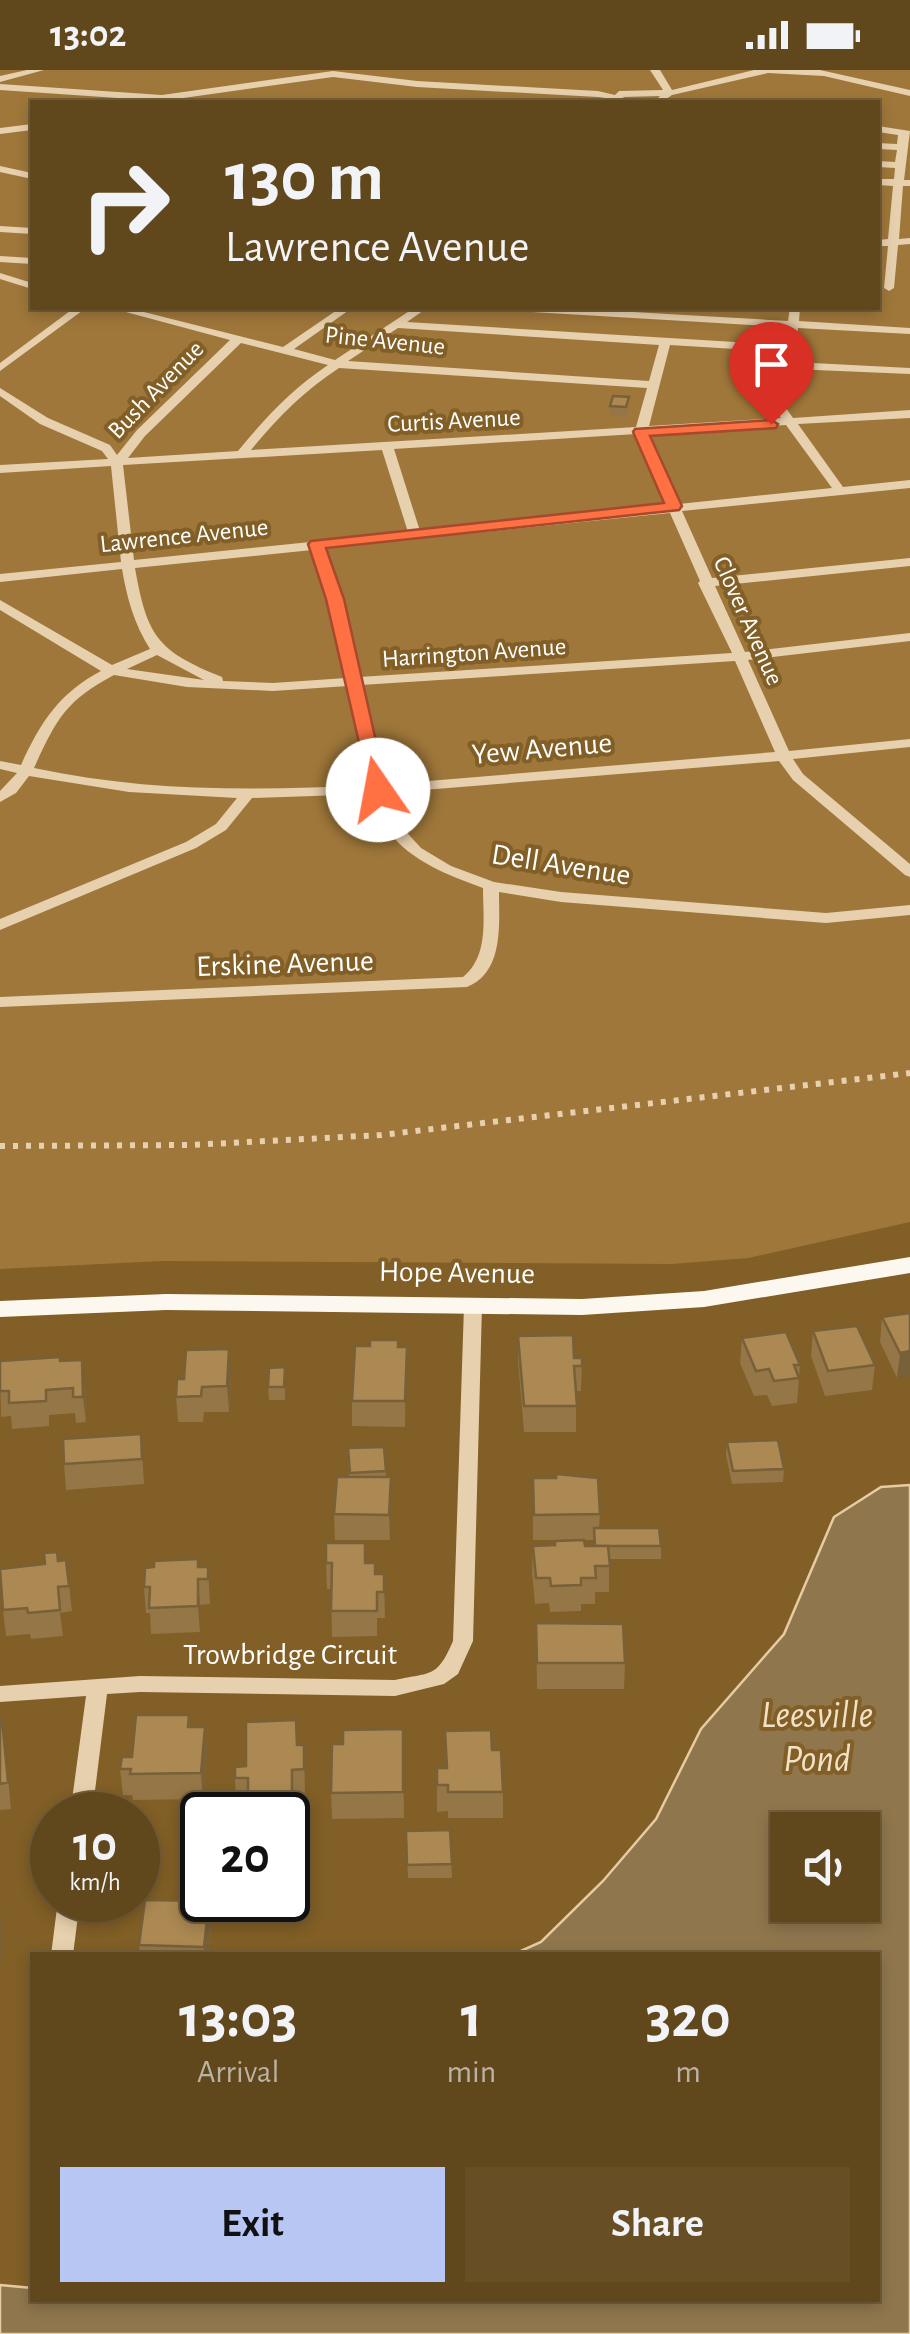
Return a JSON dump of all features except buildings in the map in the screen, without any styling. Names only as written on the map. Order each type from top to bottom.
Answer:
[{"type":"main road","name":"Hope Avenue","points":[[0,1308],[166,1302],[582,1307],[704,1300],[910,1265]]},
{"type":"street","points":[[0,83],[39,70]]},
{"type":"street","points":[[299,70],[598,94],[668,93],[763,70],[824,73],[910,93]]},
{"type":"street","points":[[655,70],[668,93]]},
{"type":"street","points":[[0,83],[162,98],[314,74]]},
{"type":"street","points":[[660,100],[668,93]]},
{"type":"street","points":[[598,94],[624,100]]},
{"type":"street","points":[[0,131],[30,128]]},
{"type":"street","points":[[880,131],[905,139]]},
{"type":"street","points":[[880,145],[905,139]]},
{"type":"street","points":[[889,288],[895,242],[892,224],[906,183],[900,165],[905,139]]},
{"type":"street","points":[[880,164],[900,165]]},
{"type":"street","points":[[0,168],[30,176]]},
{"type":"street","points":[[880,182],[906,183]]},
{"type":"street","points":[[0,229],[30,230]]},
{"type":"street","points":[[880,243],[910,241]]},
{"type":"street","points":[[0,258],[30,261]]},
{"type":"street","points":[[0,276],[30,285]]},
{"type":"street","points":[[0,368],[77,310]]},
{"type":"street","name":"Pine Avenue","points":[[126,310],[338,364],[654,384]]},
{"type":"street","points":[[168,320],[185,310]]},
{"type":"street","points":[[286,350],[344,310]]},
{"type":"street","points":[[240,456],[274,414],[311,381],[418,310]]},
{"type":"street","points":[[548,310],[910,330]]},
{"type":"street","points":[[796,310],[786,350],[780,408],[840,491]]},
{"type":"street","points":[[396,325],[786,350]]},
{"type":"street","name":"Bush Avenue","points":[[158,650],[145,634],[128,564],[117,463],[141,433],[238,339]]},
{"type":"street","points":[[641,432],[666,341]]},
{"type":"street","points":[[785,365],[910,371]]},
{"type":"street","points":[[0,391],[44,422],[106,448],[117,463]]},
{"type":"street","name":"Curtis Avenue","points":[[0,470],[909,416]]},
{"type":"street","name":"Clover Avenue","points":[[641,432],[784,757],[798,778],[910,872]]},
{"type":"street","points":[[388,448],[415,534]]},
{"type":"street","name":"Lawrence Avenue","points":[[0,578],[910,484]]},
{"type":"street","name":"Dell Avenue","points":[[317,544],[335,599],[378,790],[393,827],[416,851],[446,869],[491,886],[660,907],[826,918],[910,910]]},
{"type":"street","points":[[705,583],[910,562]]},
{"type":"street","name":"Harrington Avenue","points":[[0,604],[110,670],[226,685],[355,684],[740,656],[910,637]]},
{"type":"street","points":[[0,798],[28,772],[48,722],[69,698],[110,670],[158,650],[226,685]]},
{"type":"street","name":"Yew Avenue","points":[[0,765],[121,787],[249,792],[378,790],[910,743]]},
{"type":"street","points":[[0,925],[191,845],[221,827],[249,792]]},
{"type":"street","name":"Erskine Avenue","points":[[0,1002],[466,982],[481,973],[489,952],[491,886]]},
{"type":"street","name":"Trowbridge Circuit","points":[[0,1694],[98,1685],[373,1688],[417,1685],[451,1669],[462,1640],[473,1306]]},
{"type":"street","points":[[84,1792],[98,1685]]},
{"type":"street","points":[[62,1952],[67,1922]]},
{"type":"path","points":[[0,1146],[138,1147],[410,1132],[910,1073]]},
{"type":"shaded area","points":[[0,70],[910,70],[910,1222],[748,1258],[672,1264],[162,1261],[0,1269]]},
{"type":"water","name":"Leesville Pond","points":[[910,1485],[910,2334],[0,2334],[0,2285],[30,2288],[30,2302],[880,2302],[880,1952],[519,1952],[541,1942],[603,1881],[656,1819],[701,1729],[784,1634],[834,1517],[881,1487]]},
{"type":"route","points":[[378,790],[335,599],[317,544],[674,506],[641,432],[771,424]]}]
